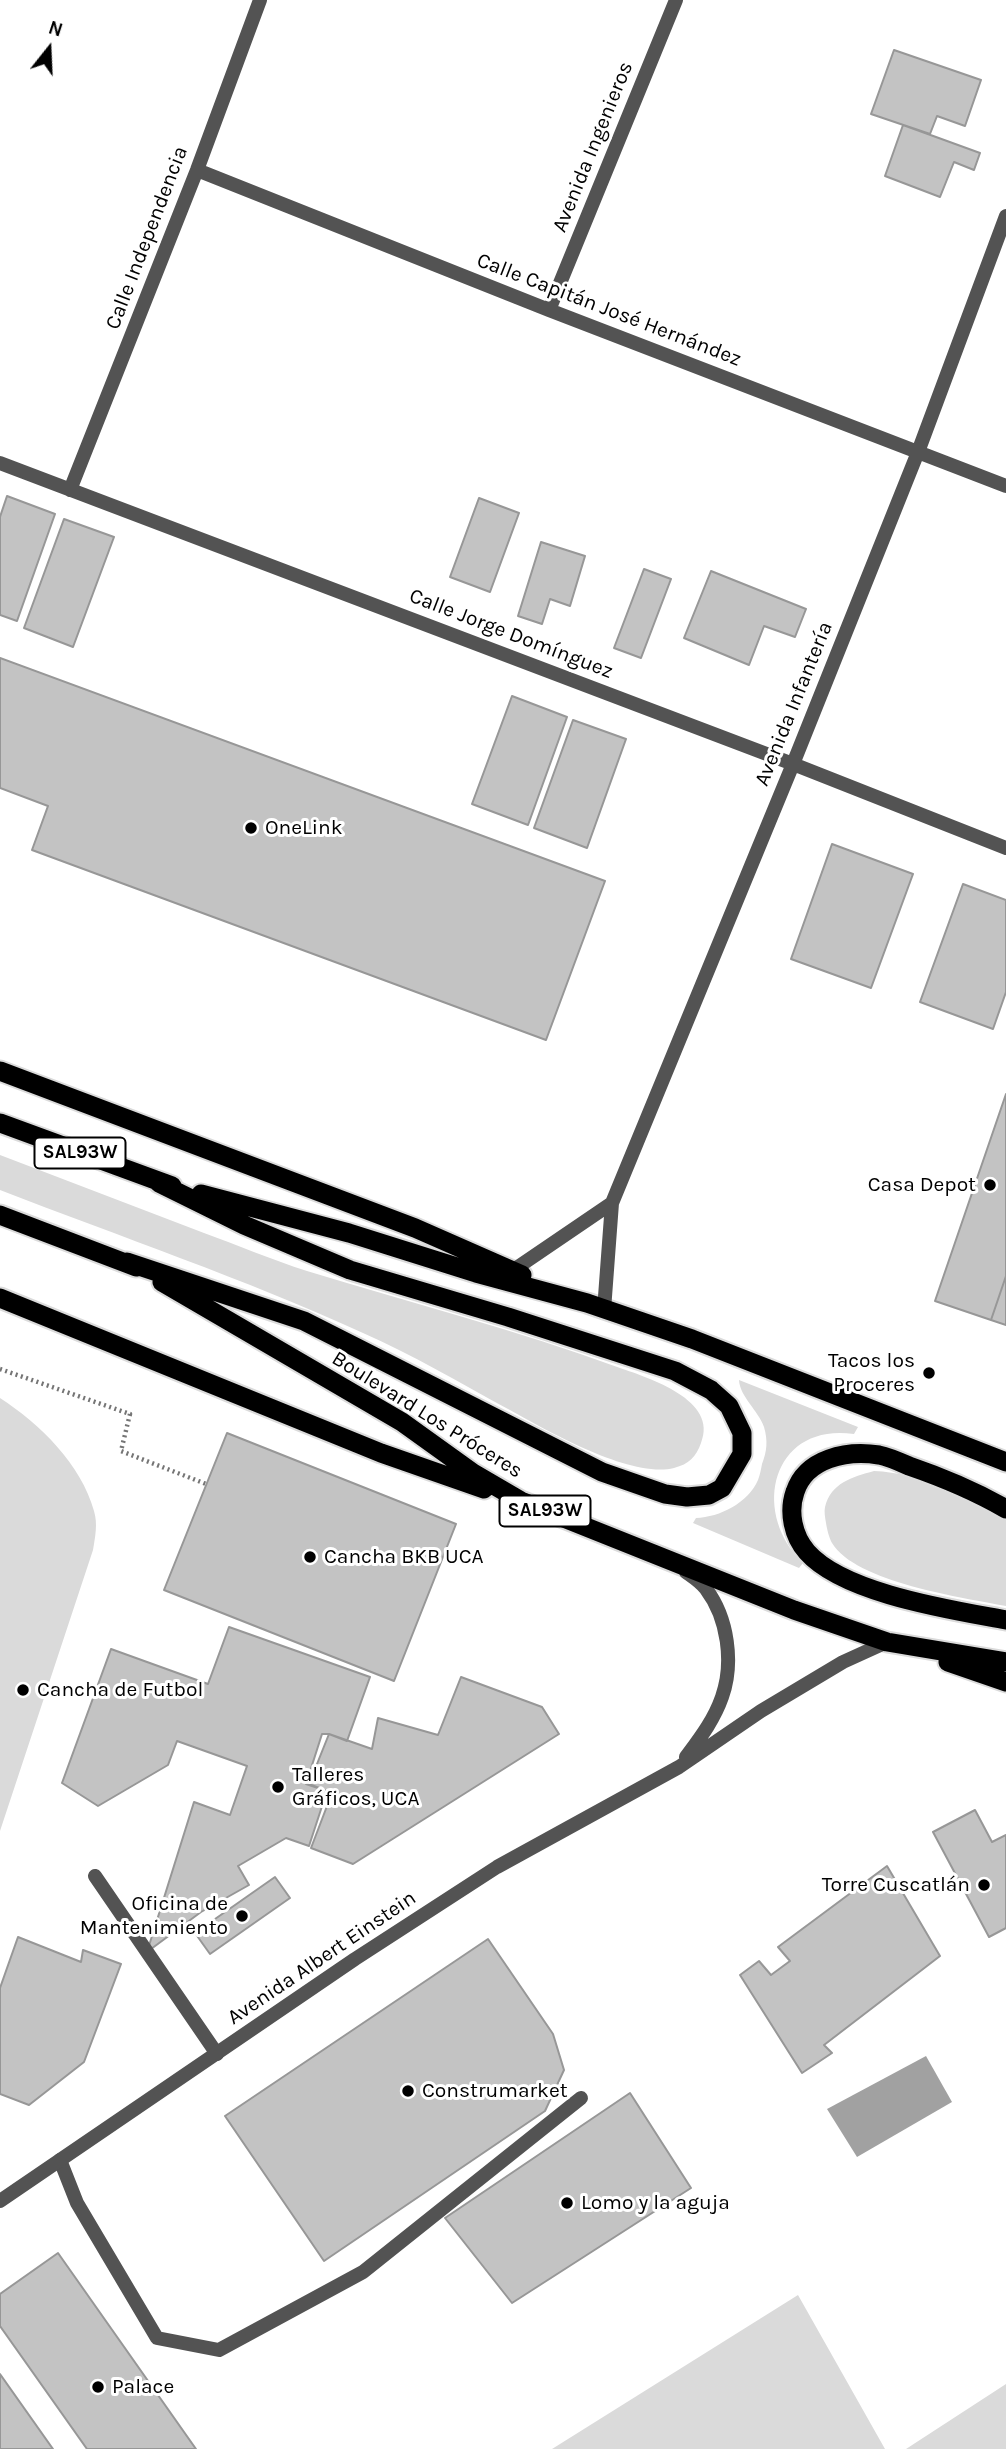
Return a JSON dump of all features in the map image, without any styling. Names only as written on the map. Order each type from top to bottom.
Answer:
[{"type":"highway","points":[[0,1071],[415,1228],[596,1306]]},
{"type":"highway","name":"SAL93W","points":[[0,1123],[159,1183],[349,1233],[476,1273],[596,1306],[704,1344],[1006,1460]]},
{"type":"highway","points":[[127,1262],[304,1321],[603,1472],[665,1494],[687,1497],[709,1495],[723,1488],[742,1454],[742,1433],[729,1406],[711,1390],[675,1371],[350,1270],[244,1225],[159,1183]]},
{"type":"highway","name":"Boulevard Los Próceres","points":[[0,1215],[127,1262],[402,1422],[473,1473],[521,1501],[677,1564],[887,1642],[1006,1662]]},
{"type":"highway","points":[[0,1298],[381,1453],[521,1501]]},
{"type":"highway","points":[[1006,1510],[957,1482],[880,1455],[845,1455],[817,1462],[805,1472],[797,1484],[792,1516],[795,1532],[807,1552],[823,1565],[853,1581],[910,1601],[1006,1620]]},
{"type":"highway","points":[[887,1642],[1006,1682]]},
{"type":"street","name":"Calle Independencia","points":[[70,490],[197,170],[260,0]]},
{"type":"street","name":"Avenida Ingenieros","points":[[549,310],[676,0]]},
{"type":"street","name":"Calle Capitán José Hernández","points":[[197,170],[549,310],[1006,486]]},
{"type":"street","name":"Avenida Infantería","points":[[596,1306],[612,1203],[918,452],[1006,216]]},
{"type":"street","name":"Calle Jorge Domínguez","points":[[0,463],[793,764],[1006,848]]},
{"type":"street","points":[[512,1271],[612,1203]]},
{"type":"street","name":"Avenida Albert Einstein","points":[[677,1564],[705,1587],[718,1607],[726,1636],[728,1663],[723,1696],[706,1730],[679,1767]]},
{"type":"street","name":"Avenida Albert Einstein","points":[[0,2202],[355,1959],[497,1867],[679,1767],[793,1690],[842,1662],[887,1642]]},
{"type":"street","points":[[95,1876],[216,2054]]},
{"type":"street","points":[[60,2161],[77,2203],[157,2339],[219,2350],[363,2272],[581,2098]]},
{"type":"path","points":[[0,1369],[130,1414],[121,1451],[206,1484]]},
{"type":"shaded area","points":[[0,1155],[294,1267],[542,1341],[647,1378],[678,1393],[691,1403],[700,1415],[704,1428],[699,1448],[684,1464],[674,1468],[656,1469],[613,1460],[589,1450],[544,1429],[400,1350],[318,1313],[0,1190]]},
{"type":"shaded area","points":[[739,1380],[858,1427],[854,1434],[826,1434],[804,1442],[788,1456],[778,1475],[774,1497],[777,1520],[787,1542],[803,1563],[799,1568],[693,1523],[696,1518],[724,1512],[740,1502],[759,1478],[766,1450],[765,1432],[742,1392]]},
{"type":"shaded area","name":"Cancha de Futbol","points":[[0,1398],[30,1420],[69,1461],[88,1494],[96,1526],[93,1550],[0,1831]]},
{"type":"shaded area","points":[[874,1471],[908,1476],[942,1487],[1006,1518],[1006,1606],[912,1586],[886,1578],[844,1557],[830,1539],[825,1507],[837,1487],[850,1479]]},
{"type":"shaded area","points":[[926,2056],[952,2102],[857,2157],[827,2109]]},
{"type":"shaded area","points":[[798,2295],[885,2449],[552,2449]]},
{"type":"shaded area","points":[[1006,2384],[1006,2449],[906,2449]]},
{"type":"building","points":[[894,50],[981,80],[965,126],[937,116],[930,134],[871,114]]},
{"type":"building","points":[[903,125],[980,153],[974,170],[954,162],[940,197],[885,176]]},
{"type":"building","points":[[7,496],[55,514],[17,621],[0,615],[0,517]]},
{"type":"building","points":[[479,498],[519,513],[490,592],[450,577]]},
{"type":"building","points":[[64,519],[114,537],[73,647],[24,628]]},
{"type":"building","points":[[541,542],[585,556],[570,606],[550,599],[542,624],[518,616]]},
{"type":"building","points":[[644,569],[671,579],[641,658],[614,648]]},
{"type":"building","points":[[711,571],[806,609],[795,637],[764,626],[749,665],[684,638]]},
{"type":"building","name":"OneLink","points":[[0,658],[605,881],[546,1040],[32,850],[48,806],[0,788]]},
{"type":"building","points":[[512,696],[567,717],[528,825],[472,804]]},
{"type":"building","points":[[573,720],[626,739],[587,848],[534,828]]},
{"type":"building","points":[[832,844],[913,874],[871,988],[791,959]]},
{"type":"building","points":[[963,884],[1006,900],[1006,992],[993,1029],[920,1002]]},
{"type":"building","name":"Casa Depot","points":[[1006,1094],[1006,1276],[991,1320],[935,1301]]},
{"type":"building","points":[[1006,1276],[1006,1325],[991,1320]]},
{"type":"building","name":"Cancha BKB UCA","points":[[227,1433],[456,1524],[394,1681],[164,1590]]},
{"type":"building","name":"Talleres Gráficos, UCA","points":[[229,1627],[370,1677],[347,1741],[322,1734],[306,1784],[327,1791],[309,1846],[286,1838],[238,1866],[249,1885],[201,1912],[147,1952],[194,1802],[230,1815],[247,1766],[177,1741],[168,1765],[98,1806],[62,1783],[111,1649],[208,1684]]},
{"type":"building","points":[[461,1677],[542,1707],[559,1734],[353,1864],[311,1848],[332,1793],[309,1784],[329,1734],[372,1749],[378,1718],[438,1735]]},
{"type":"building","name":"Torre Cuscatlán","points":[[975,1810],[992,1842],[1006,1835],[1006,1928],[989,1937],[933,1832]]},
{"type":"building","points":[[887,1866],[940,1956],[824,2045],[832,2053],[802,2073],[740,1975],[759,1961],[771,1975],[790,1961],[778,1947]]},
{"type":"building","name":"Oficina de Mantenimiento","points":[[275,1877],[290,1898],[210,1954],[195,1933]]},
{"type":"building","points":[[18,1937],[81,1962],[83,1950],[121,1964],[84,2062],[29,2105],[0,2094],[0,1988]]},
{"type":"building","name":"Construmarket","points":[[488,1939],[553,2034],[564,2070],[545,2111],[324,2261],[225,2116]]},
{"type":"building","name":"Lomo y la aguja","points":[[630,2093],[691,2188],[512,2303],[445,2218]]},
{"type":"building","name":"Palace","points":[[58,2253],[196,2449],[87,2449],[0,2326],[0,2294]]},
{"type":"building","points":[[0,2374],[53,2449],[0,2449]]},
{"type":"place","name":"OneLink","points":[[251,828]]},
{"type":"place","name":"Casa Depot","points":[[990,1185]]},
{"type":"place","name":"Tacos los Proceres","points":[[929,1373]]},
{"type":"place","name":"Cancha BKB UCA","points":[[310,1557]]},
{"type":"place","name":"Cancha de Futbol","points":[[23,1690]]},
{"type":"place","name":"Talleres Gráficos, UCA","points":[[278,1787]]},
{"type":"place","name":"Torre Cuscatlán","points":[[984,1885]]},
{"type":"place","name":"Oficina de Mantenimiento","points":[[242,1916]]},
{"type":"place","name":"Construmarket","points":[[408,2091]]},
{"type":"place","name":"Lomo y la aguja","points":[[567,2203]]},
{"type":"place","name":"Palace","points":[[98,2387]]}]
